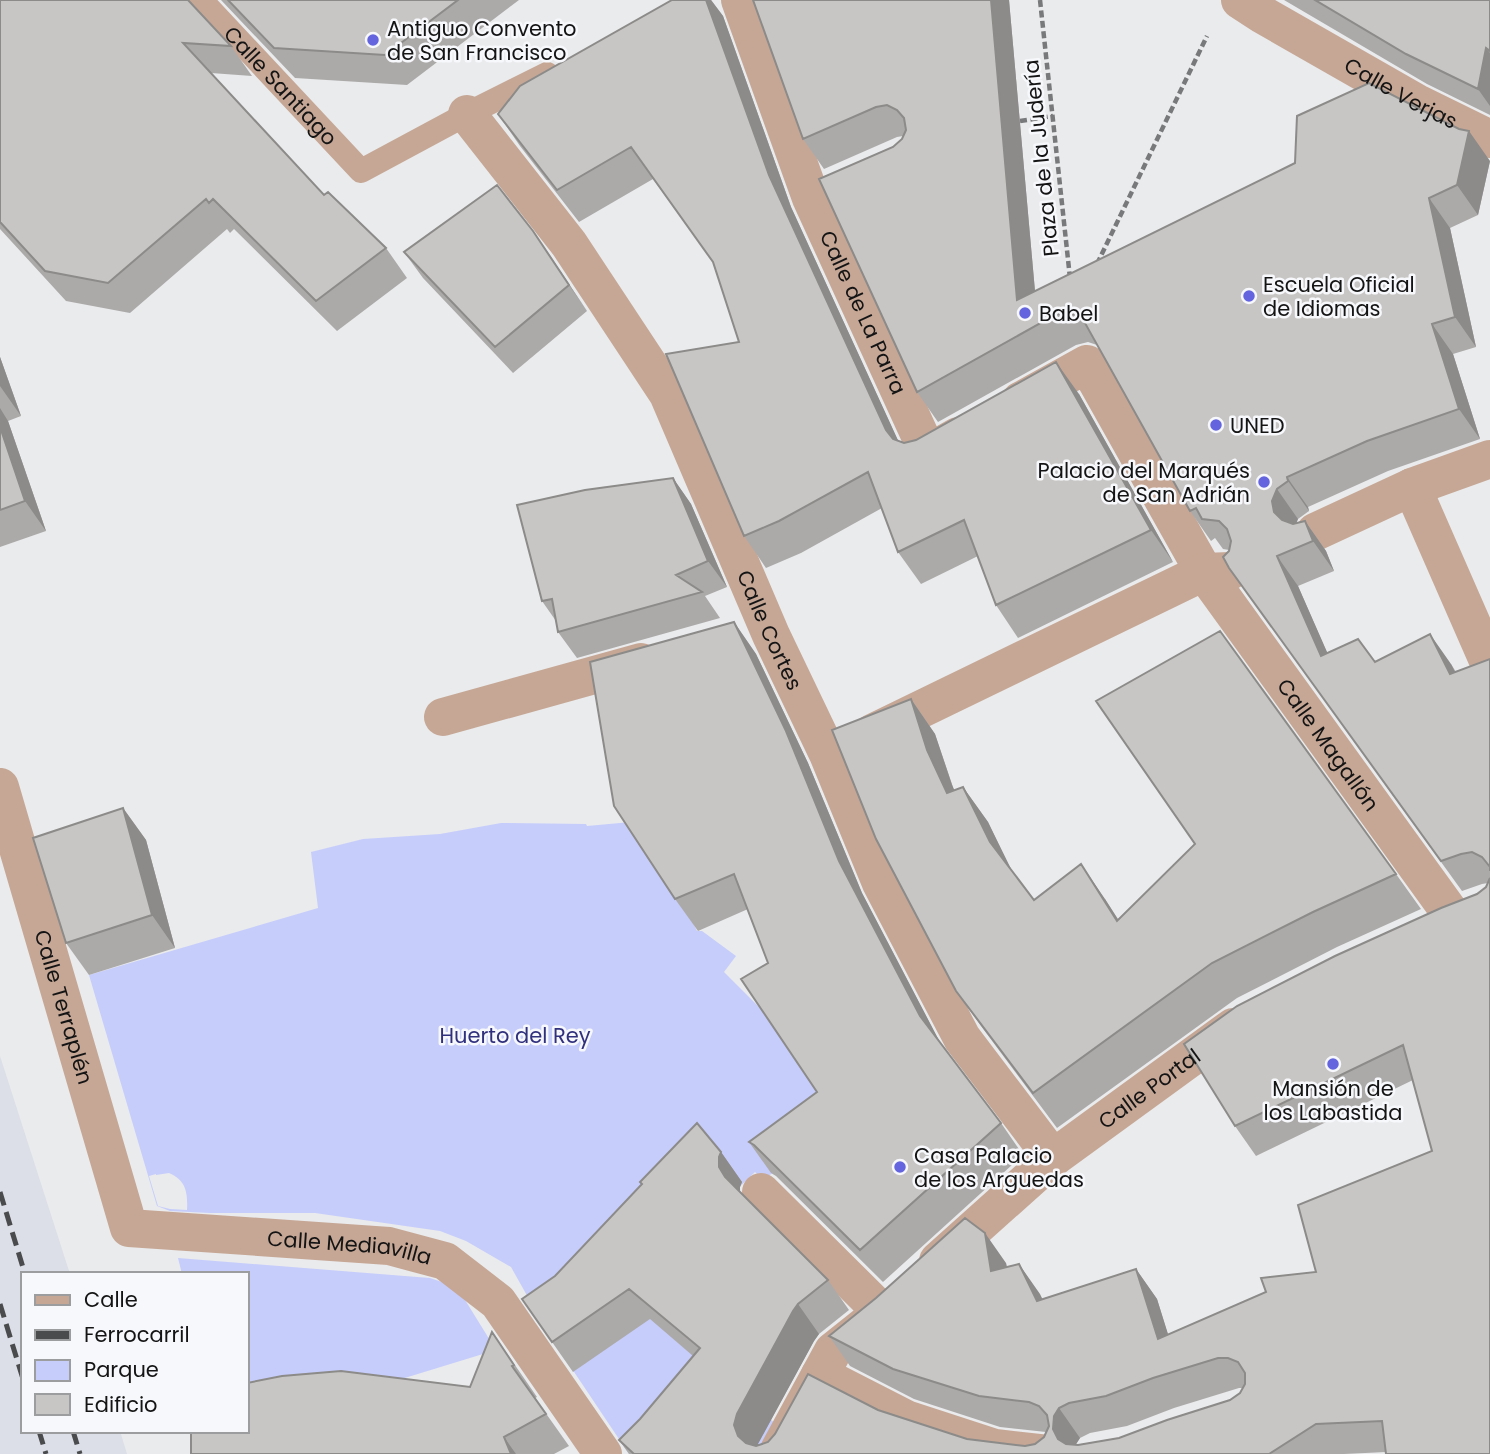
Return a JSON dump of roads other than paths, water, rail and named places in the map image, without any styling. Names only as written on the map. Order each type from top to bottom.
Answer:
[{"type":"street","name":"Calle de La Parra","points":[[740,0],[811,198],[928,453],[1087,364]]},
{"type":"street","name":"Calle Verjas","points":[[1240,0],[1417,103],[1490,139]]},
{"type":"street","name":"Calle Cortes","points":[[467,114],[569,244],[668,394],[768,628],[828,754],[881,883],[962,1038],[1053,1158]]},
{"type":"street","points":[[811,198],[846,183]]},
{"type":"street","name":"Calle Magallón","points":[[1087,364],[1220,572],[1454,918]]},
{"type":"street","points":[[1315,532],[1412,487],[1490,459]]},
{"type":"street","points":[[1412,487],[1490,666]]},
{"type":"street","points":[[828,754],[1220,572]]},
{"type":"street","points":[[729,639],[768,628]]},
{"type":"street","points":[[443,717],[677,653]]},
{"type":"street","name":"Calle Terraplén","points":[[0,787],[129,1228]]},
{"type":"street","points":[[1418,934],[1490,904]]},
{"type":"street","name":"Calle Portal","points":[[777,1454],[833,1351],[899,1297],[1053,1158],[1258,1011]]},
{"type":"street","points":[[761,1192],[899,1297]]},
{"type":"street","name":"Calle Mediavilla","points":[[129,1228],[389,1246],[445,1262],[498,1302],[603,1454]]},
{"type":"street","points":[[820,1375],[906,1419],[995,1448],[1048,1454]]},
{"type":"lane","name":"Calle Santiago","points":[[201,0],[361,171],[467,114]]},
{"type":"lane","points":[[467,114],[564,66]]},
{"type":"railway","points":[[0,1192],[24,1272]]},
{"type":"railway","points":[[0,1304],[21,1372]]},
{"type":"railway","points":[[40,1433],[46,1454]]},
{"type":"railway","points":[[74,1433],[80,1454]]},
{"type":"place","name":"Antiguo Convento de San Francisco","points":[[373,40]]},
{"type":"place","name":"Escuela Oficial de Idiomas","points":[[1249,296]]},
{"type":"place","name":"Babel","points":[[1025,313]]},
{"type":"place","name":"UNED","points":[[1216,425]]},
{"type":"place","name":"Palacio del Marqués de San Adrián","points":[[1264,482]]},
{"type":"place","name":"Mansión de los Labastida","points":[[1333,1064]]},
{"type":"place","name":"Casa Palacio de los Arguedas","points":[[900,1167]]},
{"type":"park label","name":"Huerto del Rey","points":[[515,1035]]}]
